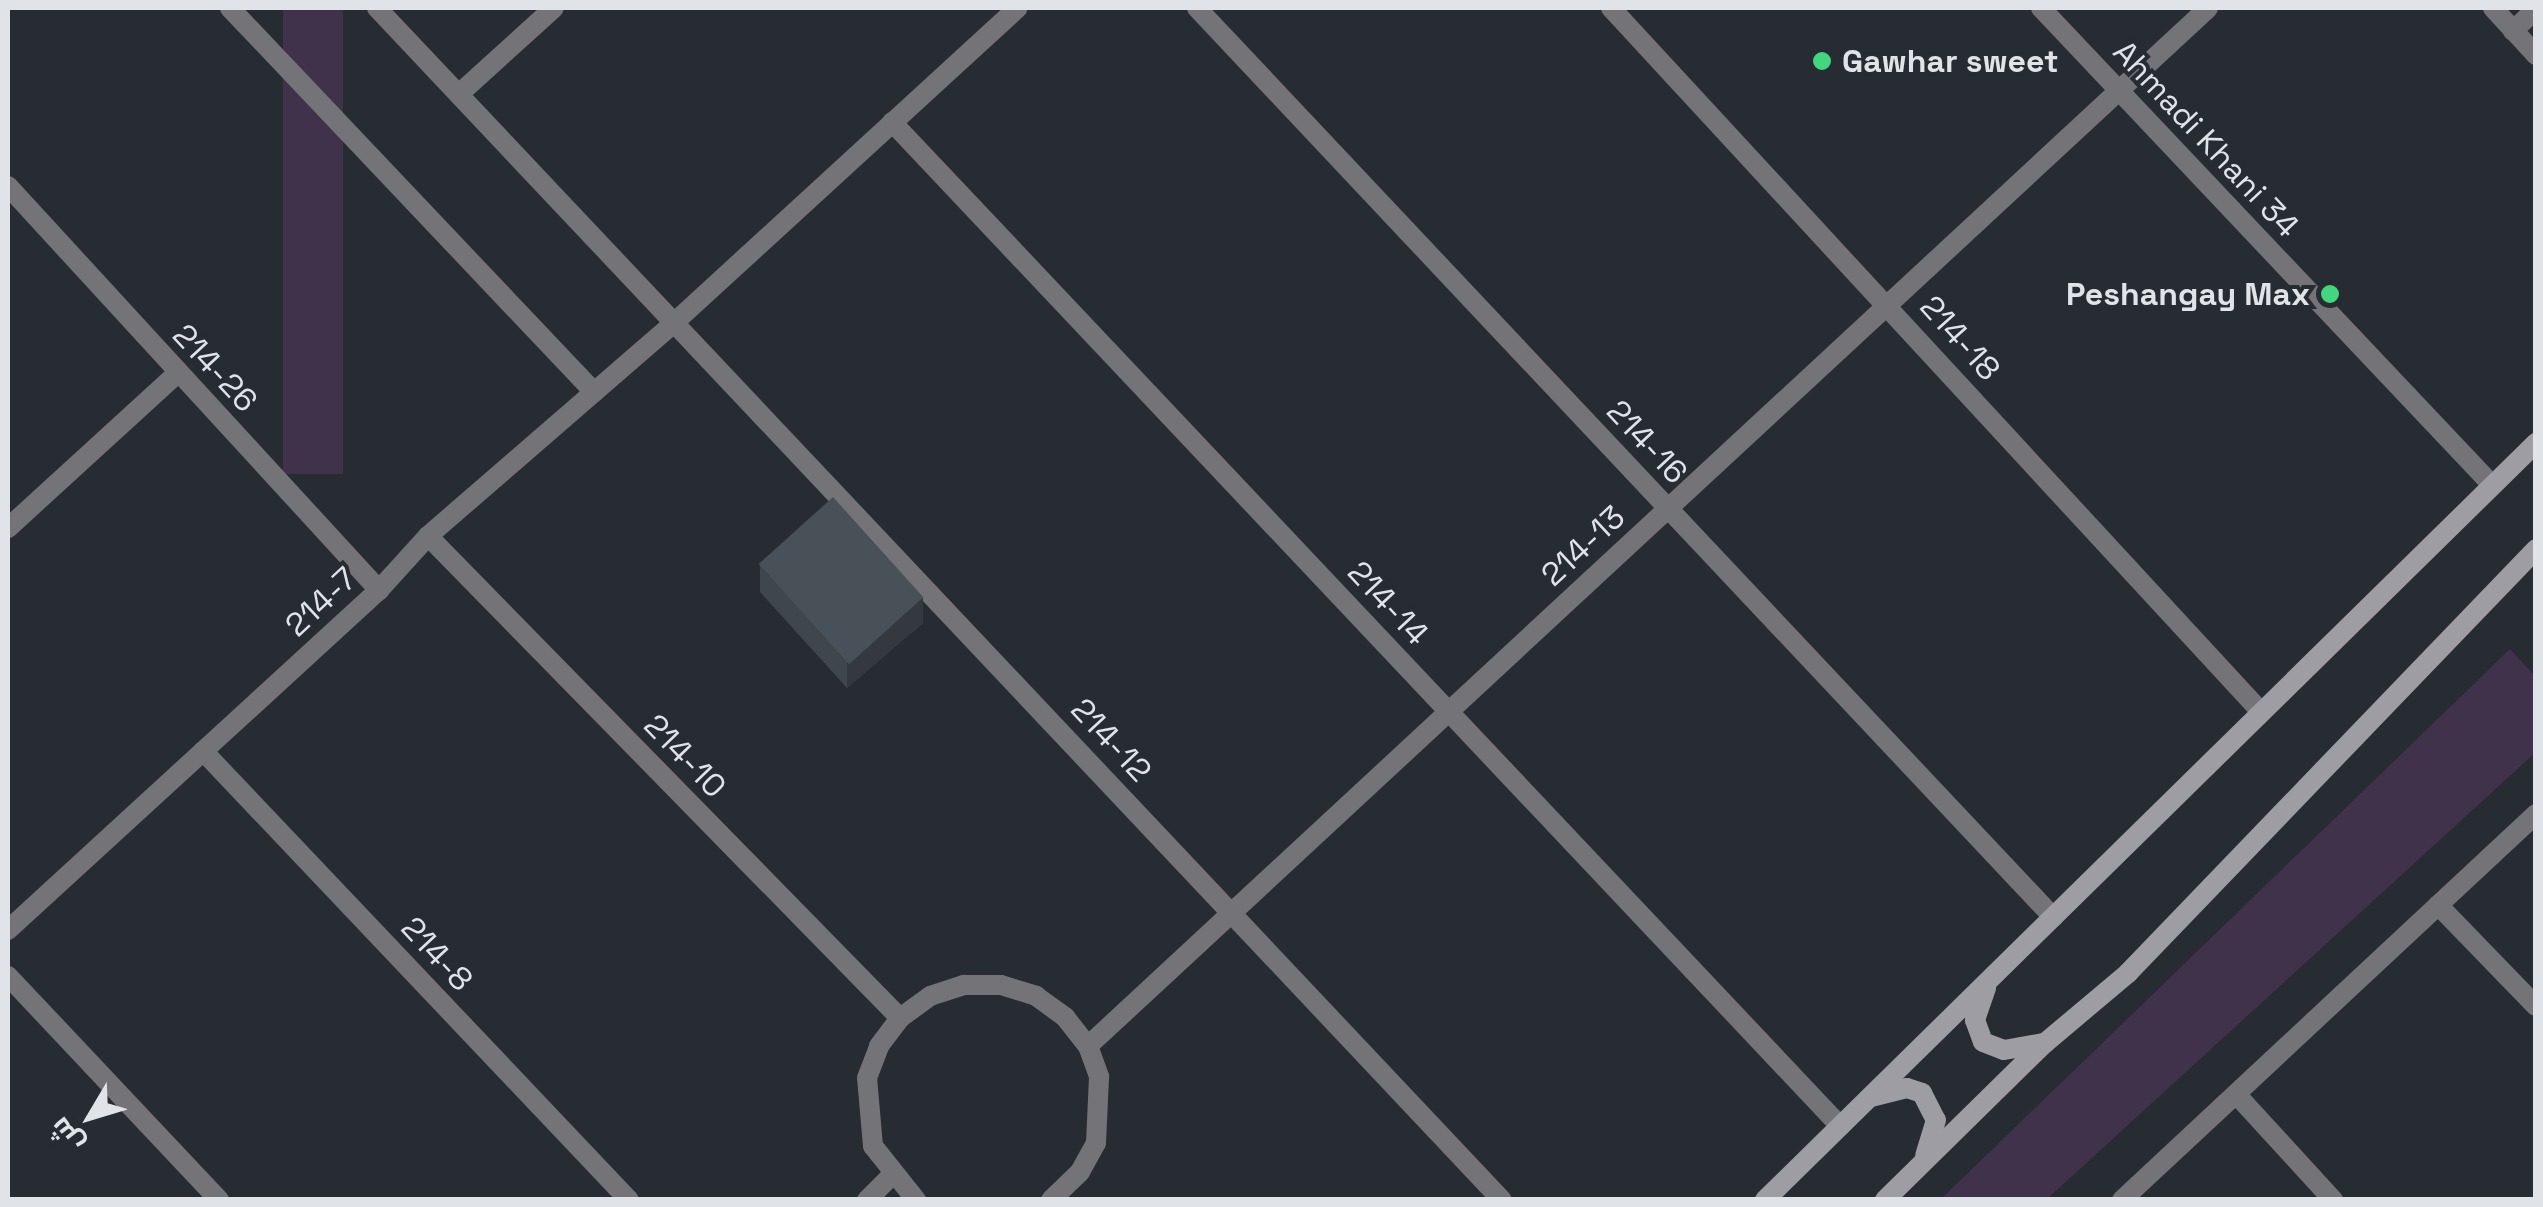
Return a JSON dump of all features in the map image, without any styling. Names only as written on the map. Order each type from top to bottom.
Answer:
[{"type":"main road","points":[[1765,1200],[2536,442]]},
{"type":"main road","points":[[1885,1200],[2046,1042],[2128,973],[2536,550]]},
{"type":"main road","points":[[1988,982],[1975,1020],[1983,1042],[2004,1050],[2046,1042]]},
{"type":"main road","points":[[1866,1098],[1908,1088],[1933,1104],[1936,1120],[1923,1161]]},
{"type":"street","points":[[230,8],[594,392]]},
{"type":"street","name":"214-12","points":[[377,8],[1502,1200]]},
{"type":"street","points":[[459,94],[554,8]]},
{"type":"street","name":"214-7","points":[[8,930],[379,590],[428,536],[676,321],[1017,8]]},
{"type":"street","name":"214-16","points":[[1198,8],[2053,916]]},
{"type":"street","name":"214-18","points":[[1611,8],[2261,712]]},
{"type":"street","name":"Ahmadi Khani 34","points":[[2042,8],[2492,485]]},
{"type":"street","name":"214-13","points":[[1088,1046],[2208,8]]},
{"type":"street","points":[[2493,8],[2536,55]]},
{"type":"street","points":[[2513,31],[2536,9]]},
{"type":"street","name":"214-14","points":[[892,122],[1840,1126]]},
{"type":"street","name":"214-26","points":[[8,186],[379,590]]},
{"type":"street","points":[[8,528],[178,372]]},
{"type":"street","name":"214-10","points":[[428,536],[900,1018]]},
{"type":"street","name":"214-8","points":[[203,750],[628,1200]]},
{"type":"street","points":[[2122,1200],[2536,814]]},
{"type":"street","points":[[2438,905],[2536,1006]]},
{"type":"street","points":[[8,976],[220,1200]]},
{"type":"street","points":[[916,1200],[891,1176],[873,1146],[867,1078],[879,1046],[900,1018],[930,996],[964,986],[1001,985],[1036,996],[1065,1017],[1088,1046],[1102,1110],[1096,1143],[1056,1198]]},
{"type":"street","points":[[2236,1094],[2334,1200]]},
{"type":"street","points":[[867,1200],[891,1176]]},
{"type":"shaded area","points":[[283,8],[343,8],[343,474],[283,474]]},
{"type":"shaded area","points":[[2510,649],[2535,676],[2535,753],[2047,1199],[1941,1199]]},
{"type":"building","points":[[833,497],[923,597],[849,664],[759,564]]},
{"type":"place","name":"Gawhar sweet","points":[[1822,61]]},
{"type":"place","name":"Peshangay Max","points":[[2330,294]]}]
